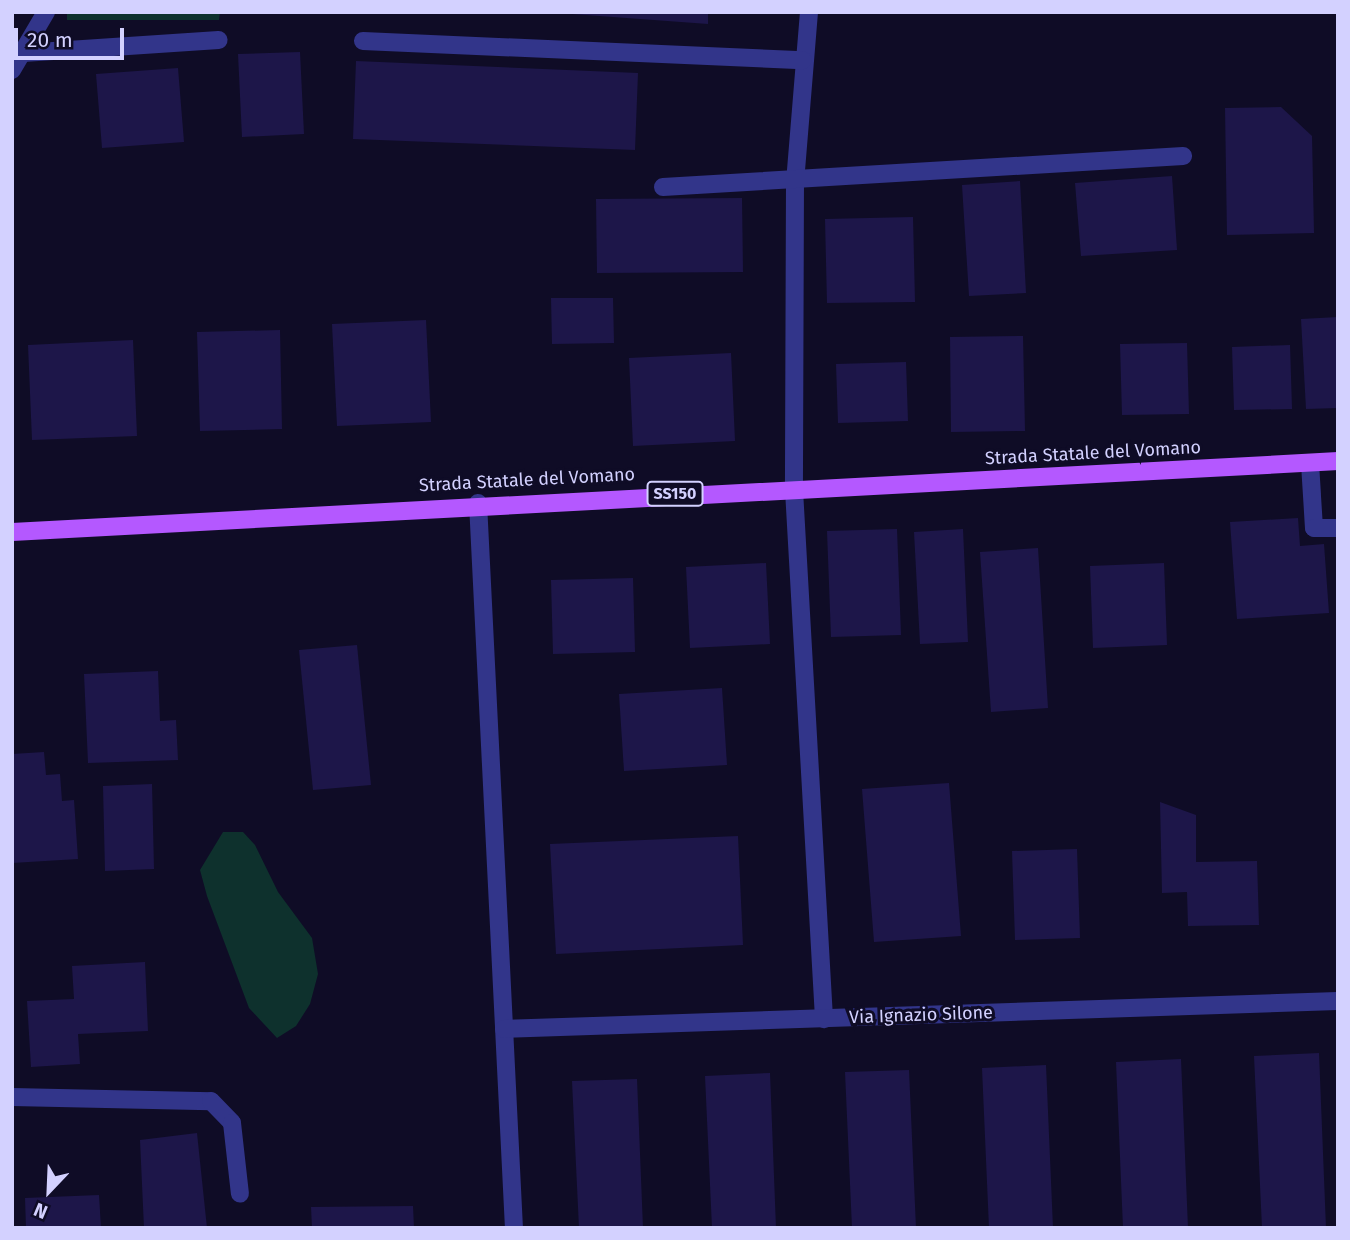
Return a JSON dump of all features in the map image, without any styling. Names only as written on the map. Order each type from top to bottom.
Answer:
[{"type":"main road","name":"Strada Statale del Vomano","points":[[12,532],[478,503],[794,490],[1338,461]]},
{"type":"street","points":[[12,70],[46,12]]},
{"type":"street","points":[[809,12],[795,181],[794,490],[824,1019]]},
{"type":"street","points":[[23,53],[219,40]]},
{"type":"street","points":[[363,41],[803,60]]},
{"type":"street","points":[[663,187],[1183,156]]},
{"type":"street","points":[[1310,463],[1314,528],[1338,528]]},
{"type":"street","points":[[478,503],[514,1228]]},
{"type":"street","name":"Via Ignazio Silone","points":[[504,1029],[1338,1001]]},
{"type":"street","points":[[12,1097],[211,1101],[232,1123],[240,1194]]},
{"type":"green space","points":[[67,12],[220,12],[219,20],[67,20]]},
{"type":"green space","points":[[223,832],[243,832],[255,845],[278,892],[312,938],[318,974],[310,1004],[296,1026],[277,1038],[249,1008],[207,896],[200,870]]},
{"type":"building","points":[[545,12],[708,12],[708,24]]},
{"type":"building","points":[[300,52],[304,134],[242,137],[238,54]]},
{"type":"building","points":[[356,61],[638,73],[635,150],[353,139]]},
{"type":"building","points":[[178,68],[184,142],[102,148],[96,74]]},
{"type":"building","points":[[1281,107],[1312,136],[1314,233],[1227,235],[1225,108]]},
{"type":"building","points":[[1172,176],[1177,250],[1081,256],[1075,183]]},
{"type":"building","points":[[1020,181],[1026,293],[969,296],[962,185]]},
{"type":"building","points":[[742,198],[743,272],[597,273],[596,199]]},
{"type":"building","points":[[913,217],[915,302],[827,303],[825,219]]},
{"type":"building","points":[[551,298],[613,298],[614,343],[552,344]]},
{"type":"building","points":[[1338,317],[1338,408],[1306,409],[1301,319]]},
{"type":"building","points":[[426,320],[431,422],[337,426],[332,324]]},
{"type":"building","points":[[280,330],[282,429],[200,431],[197,332]]},
{"type":"building","points":[[1023,336],[1025,431],[951,432],[950,337]]},
{"type":"building","points":[[133,340],[137,436],[32,440],[28,345]]},
{"type":"building","points":[[1187,343],[1189,414],[1122,415],[1120,344]]},
{"type":"building","points":[[1290,345],[1292,409],[1234,410],[1232,347]]},
{"type":"building","points":[[731,353],[735,441],[633,446],[629,358]]},
{"type":"building","points":[[906,362],[908,421],[838,423],[836,364]]},
{"type":"building","points":[[1298,518],[1300,546],[1324,544],[1329,613],[1237,619],[1230,522]]},
{"type":"building","points":[[897,529],[901,635],[831,637],[827,531]]},
{"type":"building","points":[[963,529],[968,642],[920,644],[914,532]]},
{"type":"building","points":[[1038,548],[1048,708],[991,712],[980,552]]},
{"type":"building","points":[[766,563],[770,644],[690,648],[686,567]]},
{"type":"building","points":[[1164,563],[1167,645],[1093,648],[1090,566]]},
{"type":"building","points":[[633,578],[635,652],[553,654],[551,580]]},
{"type":"building","points":[[357,645],[371,785],[313,790],[299,650]]},
{"type":"building","points":[[158,671],[160,721],[176,720],[178,760],[88,763],[84,674]]},
{"type":"building","points":[[722,688],[727,765],[624,771],[619,694]]},
{"type":"building","points":[[44,752],[46,775],[60,774],[62,801],[74,800],[78,859],[12,863],[12,754]]},
{"type":"building","points":[[949,783],[961,936],[874,942],[862,789]]},
{"type":"building","points":[[152,784],[154,869],[105,871],[103,786]]},
{"type":"building","points":[[1160,802],[1196,815],[1196,862],[1257,861],[1259,925],[1188,926],[1187,892],[1162,893]]},
{"type":"building","points":[[738,836],[743,945],[556,954],[550,844]]},
{"type":"building","points":[[1077,849],[1080,938],[1015,940],[1012,851]]},
{"type":"building","points":[[145,962],[148,1031],[78,1034],[80,1064],[31,1067],[27,1001],[74,999],[72,966]]},
{"type":"building","points":[[1319,1053],[1326,1228],[1262,1228],[1254,1056]]},
{"type":"building","points":[[1181,1059],[1188,1228],[1123,1228],[1116,1062]]},
{"type":"building","points":[[1046,1065],[1053,1228],[989,1228],[982,1068]]},
{"type":"building","points":[[909,1070],[916,1228],[852,1228],[845,1072]]},
{"type":"building","points":[[770,1073],[776,1228],[712,1228],[705,1076]]},
{"type":"building","points":[[637,1079],[643,1228],[579,1228],[572,1081]]},
{"type":"building","points":[[197,1133],[207,1228],[144,1228],[140,1140]]},
{"type":"building","points":[[99,1195],[101,1228],[26,1228],[25,1198]]},
{"type":"building","points":[[413,1206],[414,1228],[312,1228],[311,1207]]}]
